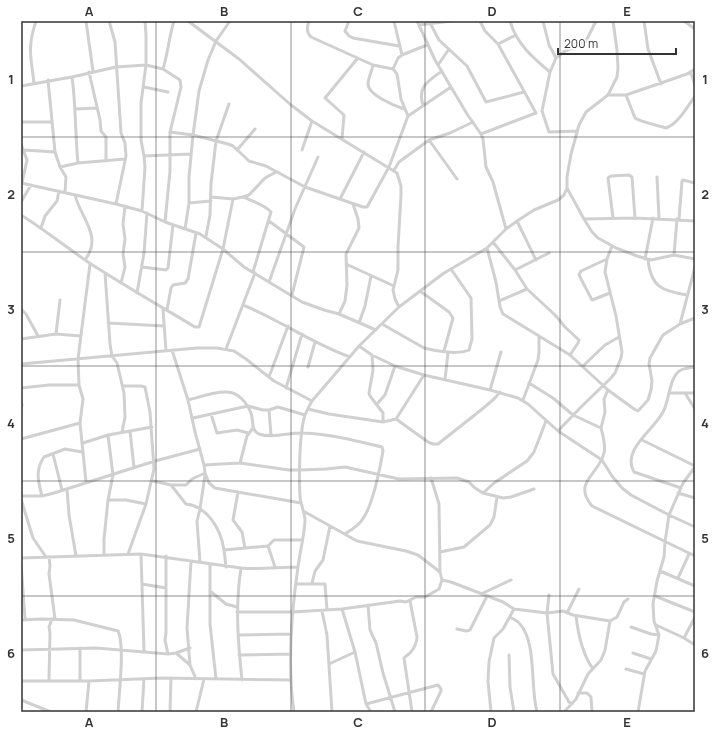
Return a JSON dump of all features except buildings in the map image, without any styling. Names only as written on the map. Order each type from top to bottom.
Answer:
[{"type":"street","points":[[34,83],[30,43],[36,21]]},
{"type":"street","points":[[86,21],[91,72],[97,108],[101,131],[106,137],[106,161]]},
{"type":"street","points":[[109,21],[114,42],[121,133],[125,143],[125,159],[116,204]]},
{"type":"street","points":[[142,211],[144,156],[141,140],[140,103],[144,87],[146,65],[145,21]]},
{"type":"street","points":[[163,69],[174,21]]},
{"type":"street","points":[[190,21],[239,59],[291,105],[312,121],[394,170],[399,177],[401,195],[398,270],[394,286],[394,295],[399,307]]},
{"type":"street","points":[[185,229],[189,203],[191,154],[199,91],[208,60],[216,42],[230,21]]},
{"type":"street","points":[[309,21],[307,30],[311,37],[374,65],[392,69],[397,74],[399,91],[404,109],[408,116]]},
{"type":"street","points":[[349,21],[345,31],[353,38],[400,46]]},
{"type":"street","points":[[394,21],[402,55]]},
{"type":"street","points":[[417,21],[427,45],[438,65],[467,114],[481,134],[483,139],[486,167],[493,182],[506,229]]},
{"type":"street","points":[[419,25],[450,21]]},
{"type":"street","points":[[480,21],[485,31],[498,44],[536,113]]},
{"type":"street","points":[[510,21],[516,35],[527,52],[550,72]]},
{"type":"street","points":[[543,21],[549,45],[556,58]]},
{"type":"street","points":[[577,131],[549,132],[542,111],[550,72],[556,58],[584,43],[596,21]]},
{"type":"street","points":[[294,712],[290,680],[291,634],[298,567],[305,528],[304,512],[301,503],[301,470],[305,415],[312,401],[359,346],[399,307],[451,268],[487,248],[506,229],[517,221],[534,210],[558,200],[564,195],[567,188],[569,164],[582,117],[586,112],[608,95],[614,84],[618,68],[613,21]]},
{"type":"street","points":[[644,21],[648,49],[661,84]]},
{"type":"street","points":[[684,21],[695,29]]},
{"type":"street","points":[[430,23],[439,40],[467,66],[486,102],[524,92]]},
{"type":"street","points":[[498,44],[516,35]]},
{"type":"street","points":[[392,69],[398,58],[402,55],[427,45]]},
{"type":"street","points":[[438,65],[448,49]]},
{"type":"street","points":[[342,139],[344,115],[325,98],[357,58]]},
{"type":"street","points":[[21,86],[116,67],[146,65],[163,69],[178,78],[181,83],[170,132],[170,171],[165,222]]},
{"type":"street","points":[[374,65],[368,85],[370,90],[385,101],[404,109]]},
{"type":"street","points":[[608,95],[626,95],[691,73],[695,69]]},
{"type":"street","points":[[423,105],[421,98],[422,89],[429,81],[442,71]]},
{"type":"street","points":[[691,73],[695,85]]},
{"type":"street","points":[[72,77],[76,109],[78,163]]},
{"type":"street","points":[[48,80],[55,152],[60,167],[66,177],[65,192]]},
{"type":"street","points":[[144,87],[168,92]]},
{"type":"street","points":[[170,132],[193,135],[228,144],[249,161],[266,166],[305,187],[362,207],[367,207],[389,167],[408,116],[451,87]]},
{"type":"street","points":[[626,95],[635,118],[639,121],[666,128],[681,115],[695,96]]},
{"type":"street","points":[[206,236],[216,141],[229,104]]},
{"type":"street","points":[[76,109],[97,108]]},
{"type":"street","points":[[481,134],[542,111]]},
{"type":"street","points":[[302,150],[312,121]]},
{"type":"street","points":[[21,122],[52,122]]},
{"type":"street","points":[[394,170],[399,162],[429,140],[450,134],[473,122]]},
{"type":"street","points":[[237,150],[255,129]]},
{"type":"street","points":[[429,140],[457,179]]},
{"type":"street","points":[[21,144],[24,150],[26,165],[22,183],[125,206],[142,211],[165,222],[206,236],[244,267],[309,305],[338,314],[376,330]]},
{"type":"street","points":[[24,150],[55,152]]},
{"type":"street","points":[[340,199],[364,152]]},
{"type":"street","points":[[144,156],[191,154]]},
{"type":"street","points":[[269,282],[295,209],[318,156]]},
{"type":"street","points":[[60,167],[78,163],[125,159]]},
{"type":"street","points":[[189,203],[211,199],[243,198],[249,195],[265,178],[276,172]]},
{"type":"street","points":[[613,218],[608,178],[611,176],[629,175],[632,177],[635,218]]},
{"type":"street","points":[[657,177],[659,218]]},
{"type":"street","points":[[674,255],[682,181],[695,183]]},
{"type":"street","points":[[21,202],[31,185]]},
{"type":"street","points":[[567,188],[592,232],[598,238],[612,246],[647,259],[654,260],[661,257],[674,255],[695,259]]},
{"type":"street","points":[[41,228],[45,216],[57,201],[59,191]]},
{"type":"street","points":[[75,195],[77,204],[89,228],[92,238],[90,252],[85,260]]},
{"type":"street","points":[[226,349],[254,273],[271,212],[270,210],[243,198]]},
{"type":"street","points":[[21,215],[90,264],[195,327],[200,326],[223,249],[233,199]]},
{"type":"street","points":[[338,314],[345,301],[347,285],[346,254],[359,228],[358,219],[353,204]]},
{"type":"street","points":[[121,283],[125,267],[123,254],[125,206]]},
{"type":"street","points":[[137,293],[142,267],[147,213]]},
{"type":"street","points":[[653,218],[647,259],[650,271],[658,286],[670,292],[687,295]]},
{"type":"street","points":[[584,219],[659,218],[695,221]]},
{"type":"street","points":[[269,221],[304,247],[292,295]]},
{"type":"street","points":[[517,221],[536,260]]},
{"type":"street","points":[[142,267],[162,270],[166,270],[168,268],[173,225]]},
{"type":"street","points":[[167,310],[171,288],[173,285],[185,282],[188,279],[196,233]]},
{"type":"street","points":[[493,242],[515,270],[527,289],[579,340],[570,355]]},
{"type":"street","points":[[558,431],[604,386],[615,373],[621,358],[616,316],[605,272],[606,259],[612,246]]},
{"type":"street","points":[[487,248],[503,314],[570,355],[608,390],[638,411],[648,400],[652,381],[649,364],[650,358],[663,335],[680,324],[695,318]]},
{"type":"street","points":[[515,270],[549,253]]},
{"type":"street","points":[[606,259],[581,271],[579,275],[592,300],[610,293]]},
{"type":"street","points":[[86,482],[80,423],[83,399],[79,384],[78,359],[90,264]]},
{"type":"street","points":[[346,264],[394,286]]},
{"type":"street","points":[[680,324],[682,311],[686,305],[687,295],[693,280],[695,267]]},
{"type":"street","points":[[382,324],[424,348],[448,352],[469,350],[472,339],[471,298],[451,268]]},
{"type":"street","points":[[105,273],[108,323],[112,356],[117,363],[123,386],[125,407],[122,432]]},
{"type":"street","points":[[359,323],[365,306],[370,276]]},
{"type":"street","points":[[500,301],[527,289]]},
{"type":"street","points":[[420,290],[449,312],[453,318],[444,351]]},
{"type":"street","points":[[56,334],[60,300]]},
{"type":"street","points":[[243,305],[288,326],[315,342],[350,357]]},
{"type":"street","points":[[21,309],[26,314],[38,336]]},
{"type":"street","points":[[163,309],[166,351]]},
{"type":"street","points":[[108,323],[164,326]]},
{"type":"street","points":[[269,377],[288,326]]},
{"type":"street","points":[[21,339],[56,334],[82,336]]},
{"type":"street","points":[[286,388],[302,334]]},
{"type":"street","points":[[523,400],[538,360],[539,336]]},
{"type":"street","points":[[583,366],[605,344],[619,337]]},
{"type":"street","points":[[308,367],[315,342]]},
{"type":"street","points":[[359,346],[372,355],[395,366],[424,376],[500,392],[523,400],[558,431],[602,460],[622,488],[632,495],[695,527]]},
{"type":"street","points":[[21,364],[172,350],[207,348],[226,349],[234,351],[286,388],[312,401]]},
{"type":"street","points":[[172,350],[188,400],[205,473],[209,483],[215,488],[301,503]]},
{"type":"street","points":[[445,380],[448,352]]},
{"type":"street","points":[[490,390],[501,352]]},
{"type":"street","points":[[372,355],[373,370],[369,392],[370,396],[383,413],[383,422]]},
{"type":"street","points":[[377,404],[385,395],[395,366]]},
{"type":"street","points":[[680,488],[634,472],[630,461],[631,455],[665,409],[677,372],[695,367]]},
{"type":"street","points":[[308,409],[328,414],[383,422],[396,419],[424,376]]},
{"type":"street","points":[[529,383],[553,398],[573,415],[601,428]]},
{"type":"street","points":[[21,388],[79,384]]},
{"type":"street","points":[[123,386],[145,387],[150,412],[155,461],[153,481],[128,554]]},
{"type":"street","points":[[608,390],[604,399],[605,412],[601,428],[605,446],[602,460],[585,485],[585,496],[596,509],[695,556]]},
{"type":"street","points":[[188,400],[218,393],[231,392],[237,395],[248,406],[252,414],[253,428],[258,434],[271,435],[303,433],[326,435],[382,447],[383,451],[379,474],[364,518],[346,534]]},
{"type":"street","points":[[396,419],[428,442],[438,444],[490,403],[500,392]]},
{"type":"street","points":[[669,393],[695,393]]},
{"type":"street","points":[[685,393],[695,409]]},
{"type":"street","points":[[21,400],[21,408]]},
{"type":"street","points":[[193,418],[248,406],[257,409],[269,410],[278,407],[305,415]]},
{"type":"street","points":[[269,410],[271,435]]},
{"type":"street","points":[[212,414],[217,433],[237,430],[248,434]]},
{"type":"street","points":[[483,493],[494,483],[527,461],[534,452],[546,421]]},
{"type":"street","points":[[21,439],[80,423]]},
{"type":"street","points":[[82,442],[122,432],[152,427]]},
{"type":"street","points":[[240,463],[242,448],[248,434],[253,428]]},
{"type":"street","points":[[130,431],[134,468]]},
{"type":"street","points":[[104,555],[108,500],[113,475],[108,435]]},
{"type":"street","points":[[638,712],[644,674],[656,651],[659,635],[653,612],[653,604],[664,557],[664,542],[670,515],[680,488],[686,477],[695,467],[642,440]]},
{"type":"street","points":[[42,496],[37,476],[39,467],[44,457],[65,449],[82,452]]},
{"type":"street","points":[[21,496],[42,496],[155,461],[200,449]]},
{"type":"street","points":[[53,454],[62,490]]},
{"type":"street","points":[[204,465],[240,463],[289,470],[345,467],[399,479],[453,477],[463,479],[483,493],[497,497],[511,497],[534,489]]},
{"type":"street","points":[[153,481],[186,485],[192,479],[205,473]]},
{"type":"street","points":[[200,562],[197,524],[205,473]]},
{"type":"street","points":[[237,612],[293,612],[342,609],[400,601],[406,602],[416,597],[425,597],[438,591],[442,580],[440,572],[438,500],[432,478]]},
{"type":"street","points":[[171,484],[186,504],[192,504],[200,509],[215,524],[222,538],[226,567]]},
{"type":"street","points":[[67,489],[69,515],[76,556]]},
{"type":"street","points":[[238,492],[233,520],[242,532],[245,548]]},
{"type":"street","points":[[678,493],[695,498]]},
{"type":"street","points":[[440,552],[464,547],[490,524],[494,517],[497,497]]},
{"type":"street","points":[[21,499],[35,541],[47,557],[50,566],[49,574],[54,619],[49,628],[49,680]]},
{"type":"street","points":[[108,500],[126,500],[146,504]]},
{"type":"street","points":[[304,512],[363,543],[406,551],[418,555],[440,572]]},
{"type":"street","points":[[312,583],[315,571],[322,560],[330,526]]},
{"type":"street","points":[[224,550],[268,546],[274,540],[302,540]]},
{"type":"street","points":[[268,546],[275,567]]},
{"type":"street","points":[[21,558],[141,554],[166,556],[226,567],[254,569],[298,567]]},
{"type":"street","points":[[141,554],[144,651]]},
{"type":"street","points":[[678,578],[689,554]]},
{"type":"street","points":[[166,556],[166,633],[164,640],[168,654]]},
{"type":"street","points":[[190,561],[187,628],[190,648],[190,665],[196,679]]},
{"type":"street","points":[[21,563],[23,620],[74,620],[120,632],[121,649],[118,712]]},
{"type":"street","points":[[210,564],[210,624],[216,679]]},
{"type":"street","points":[[241,568],[237,612],[242,680]]},
{"type":"street","points":[[660,571],[695,586]]},
{"type":"street","points":[[442,580],[503,602],[514,609],[546,613],[560,611],[576,616],[610,620],[617,617],[624,602],[628,599]]},
{"type":"street","points":[[481,594],[511,580]]},
{"type":"street","points":[[296,584],[323,583],[325,585],[327,610]]},
{"type":"street","points":[[142,584],[166,588]]},
{"type":"street","points":[[567,612],[579,589]]},
{"type":"street","points":[[209,590],[226,604],[237,607]]},
{"type":"street","points":[[549,594],[546,613],[553,674],[568,702],[572,704]]},
{"type":"street","points":[[457,629],[466,632],[470,630],[487,596]]},
{"type":"street","points":[[655,596],[695,612]]},
{"type":"street","points":[[410,601],[417,639],[410,653],[404,658],[412,712]]},
{"type":"street","points":[[368,605],[370,630],[376,643],[383,673],[395,712]]},
{"type":"street","points":[[342,609],[355,652],[366,704],[371,712]]},
{"type":"street","points":[[491,712],[488,681],[489,662],[494,638],[503,629],[514,609]]},
{"type":"street","points":[[322,611],[327,635],[332,712]]},
{"type":"street","points":[[576,616],[577,626],[585,656],[593,669]]},
{"type":"street","points":[[510,617],[521,624],[530,646],[537,712]]},
{"type":"street","points":[[684,638],[695,617]]},
{"type":"street","points":[[564,712],[572,704],[588,674],[601,660],[604,653],[610,620]]},
{"type":"street","points":[[656,626],[684,638],[695,645]]},
{"type":"street","points":[[630,627],[659,635]]},
{"type":"street","points":[[238,635],[291,634]]},
{"type":"street","points":[[21,650],[80,648],[121,649],[168,654],[190,648]]},
{"type":"street","points":[[80,648],[80,680]]},
{"type":"street","points":[[329,664],[355,652]]},
{"type":"street","points":[[176,653],[190,665]]},
{"type":"street","points":[[633,653],[651,659]]},
{"type":"street","points":[[239,655],[291,654]]},
{"type":"street","points":[[509,656],[510,687],[514,712]]},
{"type":"street","points":[[626,669],[644,674]]},
{"type":"street","points":[[21,681],[89,681],[171,678],[290,680]]},
{"type":"street","points":[[170,712],[171,678]]},
{"type":"street","points":[[142,712],[144,679]]},
{"type":"street","points":[[196,712],[204,679]]},
{"type":"street","points":[[86,712],[89,681]]},
{"type":"street","points":[[366,704],[409,692],[440,686],[441,691],[430,712]]},
{"type":"street","points":[[578,693],[587,693],[591,697],[592,712]]},
{"type":"street","points":[[21,700],[42,707],[51,712]]}]
